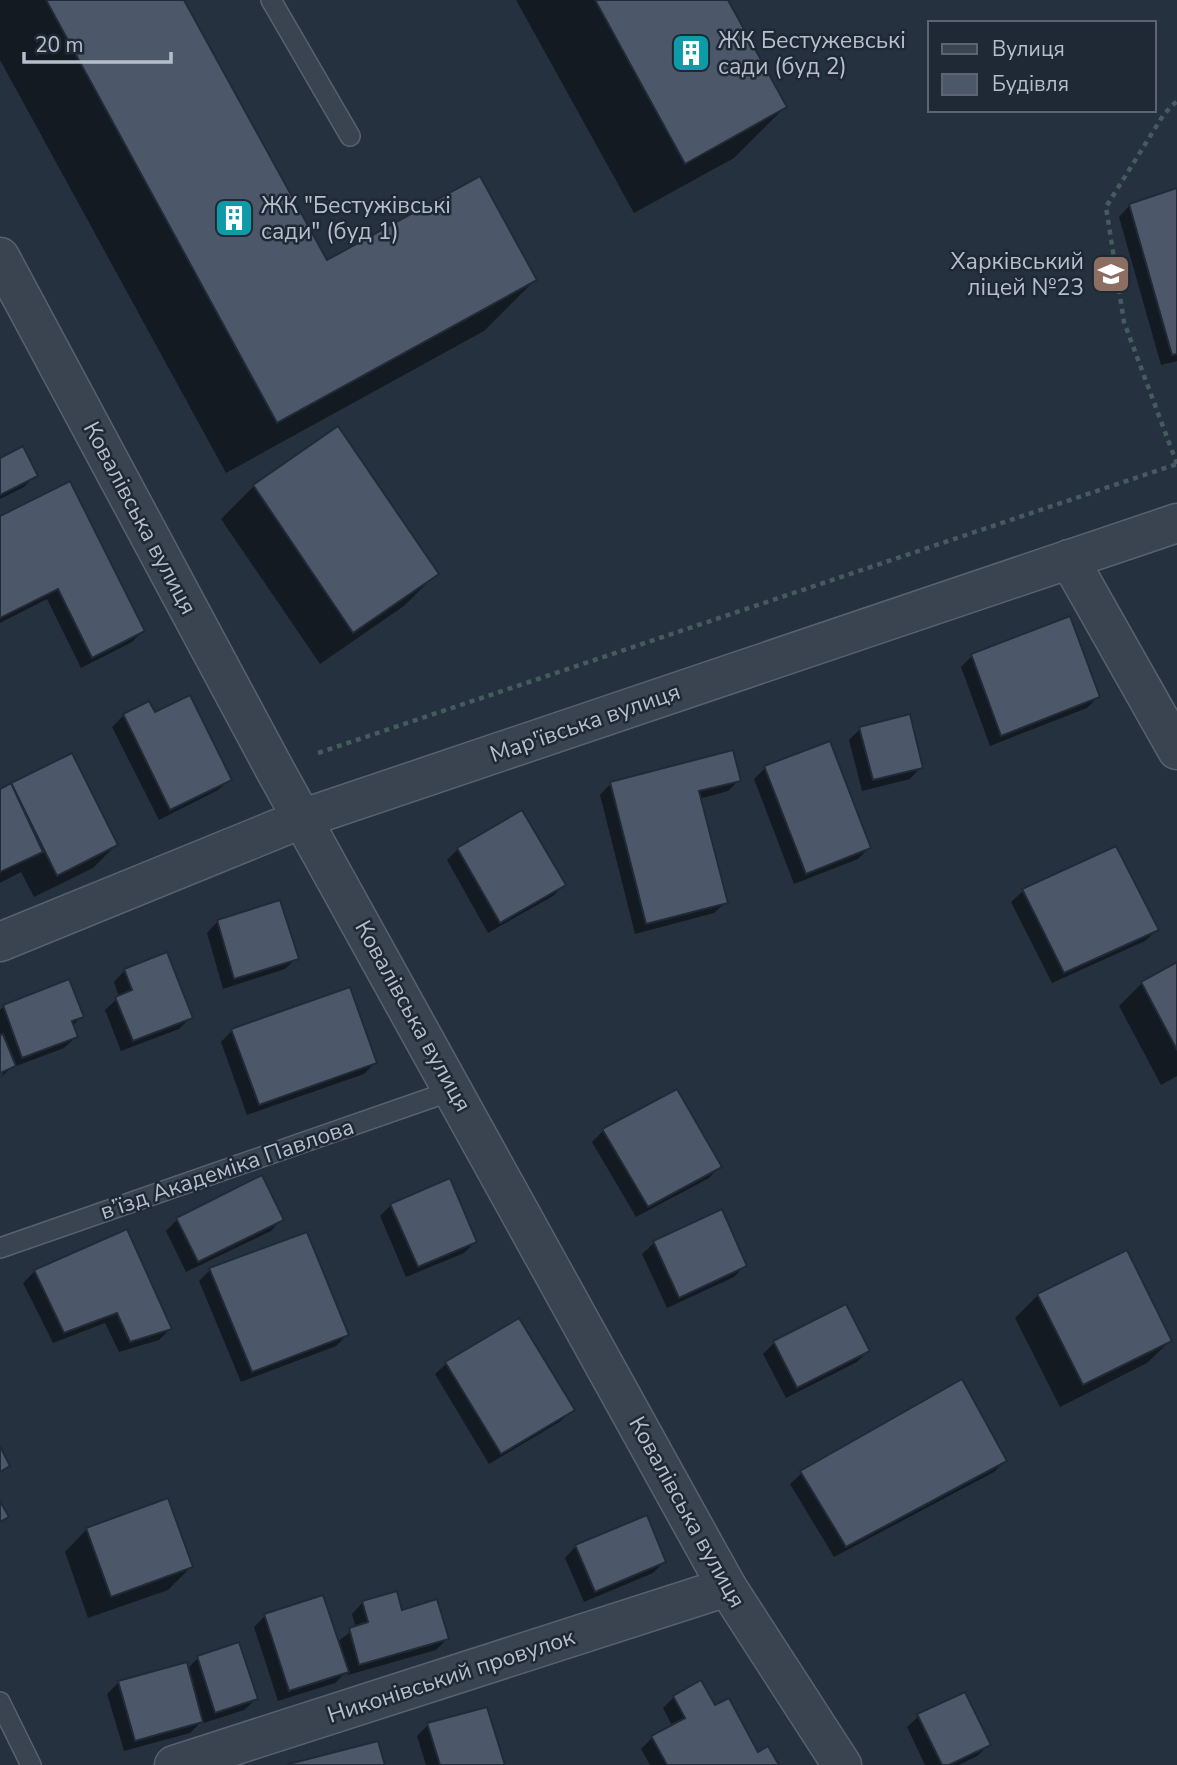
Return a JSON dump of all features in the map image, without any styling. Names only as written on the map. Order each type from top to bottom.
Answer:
[{"type":"street","name":"Ковалівська вулиця","points":[[0,257],[274,768],[727,1587],[842,1765]]},
{"type":"street","name":"Мар'ївська вулиця","points":[[0,942],[304,818],[1177,523]]},
{"type":"street","points":[[1069,559],[1177,750]]},
{"type":"street","name":"Никонівський провулок","points":[[174,1765],[727,1587]]},
{"type":"lane","points":[[271,0],[350,136]]},
{"type":"lane","name":"в’їзд Академіка Павлова","points":[[0,1248],[454,1090]]},
{"type":"lane","points":[[0,1702],[31,1765]]},
{"type":"path","points":[[274,768],[1177,464],[1125,322],[1106,207],[1164,114],[1177,102]]},
{"type":"building","name":"ЖК \"Бестужівські сади\" (буд 1)","points":[[46,0],[184,0],[327,260],[480,176],[537,280],[277,423]]},
{"type":"building","name":"ЖК Бестужевські сади (буд 2)","points":[[595,0],[728,0],[787,107],[685,164]]},
{"type":"building","points":[[1177,188],[1177,354],[1172,355],[1129,204]]},
{"type":"building","points":[[338,426],[439,574],[353,633],[253,485]]},
{"type":"building","points":[[23,446],[38,476],[0,495],[0,458]]},
{"type":"building","points":[[70,481],[145,631],[92,658],[58,589],[0,618],[0,516]]},
{"type":"building","points":[[1070,616],[1100,697],[1001,736],[971,654]]},
{"type":"building","points":[[190,695],[232,780],[170,810],[123,714],[149,701],[155,712]]},
{"type":"building","points":[[910,714],[923,768],[873,780],[859,727]]},
{"type":"building","points":[[830,741],[871,848],[806,874],[764,766]]},
{"type":"building","points":[[733,750],[741,781],[699,791],[728,903],[646,924],[610,782]]},
{"type":"building","points":[[72,753],[118,845],[57,876],[11,783]]},
{"type":"building","points":[[11,783],[43,852],[0,872],[0,789]]},
{"type":"building","points":[[522,810],[566,885],[500,923],[457,848]]},
{"type":"building","points":[[1116,846],[1159,930],[1064,973],[1022,889]]},
{"type":"building","points":[[280,900],[299,959],[234,979],[217,920]]},
{"type":"building","points":[[167,952],[193,1018],[133,1041],[115,997],[132,990],[124,969]]},
{"type":"building","points":[[1177,962],[1177,1050],[1141,982]]},
{"type":"building","points":[[69,979],[84,1017],[72,1021],[78,1037],[22,1058],[3,1005]]},
{"type":"building","points":[[350,987],[377,1063],[259,1105],[231,1029]]},
{"type":"building","points":[[3,1034],[16,1066],[0,1073],[0,1035]]},
{"type":"building","points":[[677,1089],[722,1167],[648,1207],[602,1129]]},
{"type":"building","points":[[262,1175],[284,1220],[198,1262],[176,1218]]},
{"type":"building","points":[[450,1178],[477,1242],[418,1267],[390,1204]]},
{"type":"building","points":[[722,1209],[747,1266],[679,1298],[653,1241]]},
{"type":"building","points":[[127,1229],[172,1329],[130,1342],[117,1313],[64,1333],[34,1270]]},
{"type":"building","points":[[307,1232],[349,1335],[252,1372],[209,1268]]},
{"type":"building","points":[[1127,1250],[1172,1341],[1083,1385],[1037,1294]]},
{"type":"building","points":[[846,1304],[870,1351],[797,1388],[773,1341]]},
{"type":"building","points":[[519,1318],[575,1410],[501,1454],[445,1362]]},
{"type":"building","points":[[962,1379],[1007,1461],[846,1547],[800,1471]]},
{"type":"building","points":[[0,1446],[10,1466],[0,1472]]},
{"type":"building","points":[[168,1498],[193,1567],[111,1597],[86,1528]]},
{"type":"building","points":[[0,1501],[9,1517],[0,1522]]},
{"type":"building","points":[[647,1515],[666,1562],[595,1592],[575,1545]]},
{"type":"building","points":[[397,1591],[402,1610],[437,1599],[449,1639],[359,1665],[349,1628],[368,1622],[362,1601]]},
{"type":"building","points":[[323,1595],[349,1672],[289,1691],[264,1614]]},
{"type":"building","points":[[239,1642],[258,1699],[215,1713],[197,1656]]},
{"type":"building","points":[[187,1662],[203,1722],[135,1741],[118,1681]]},
{"type":"building","points":[[701,1680],[715,1705],[729,1698],[758,1752],[768,1746],[779,1765],[667,1765],[651,1736],[685,1718],[673,1696]]},
{"type":"building","points":[[965,1692],[991,1745],[949,1765],[942,1765],[917,1714]]},
{"type":"building","points":[[487,1707],[505,1765],[440,1765],[427,1723]]},
{"type":"building","points":[[378,1741],[385,1765],[285,1765]]},
{"type":"place","name":"ЖК Бестужевські сади (буд 2)","points":[[691,53]]},
{"type":"place","name":"ЖК \"Бестужівські сади\" (буд 1)","points":[[234,218]]},
{"type":"place","name":"Харківський ліцей №23","points":[[1111,274]]}]
